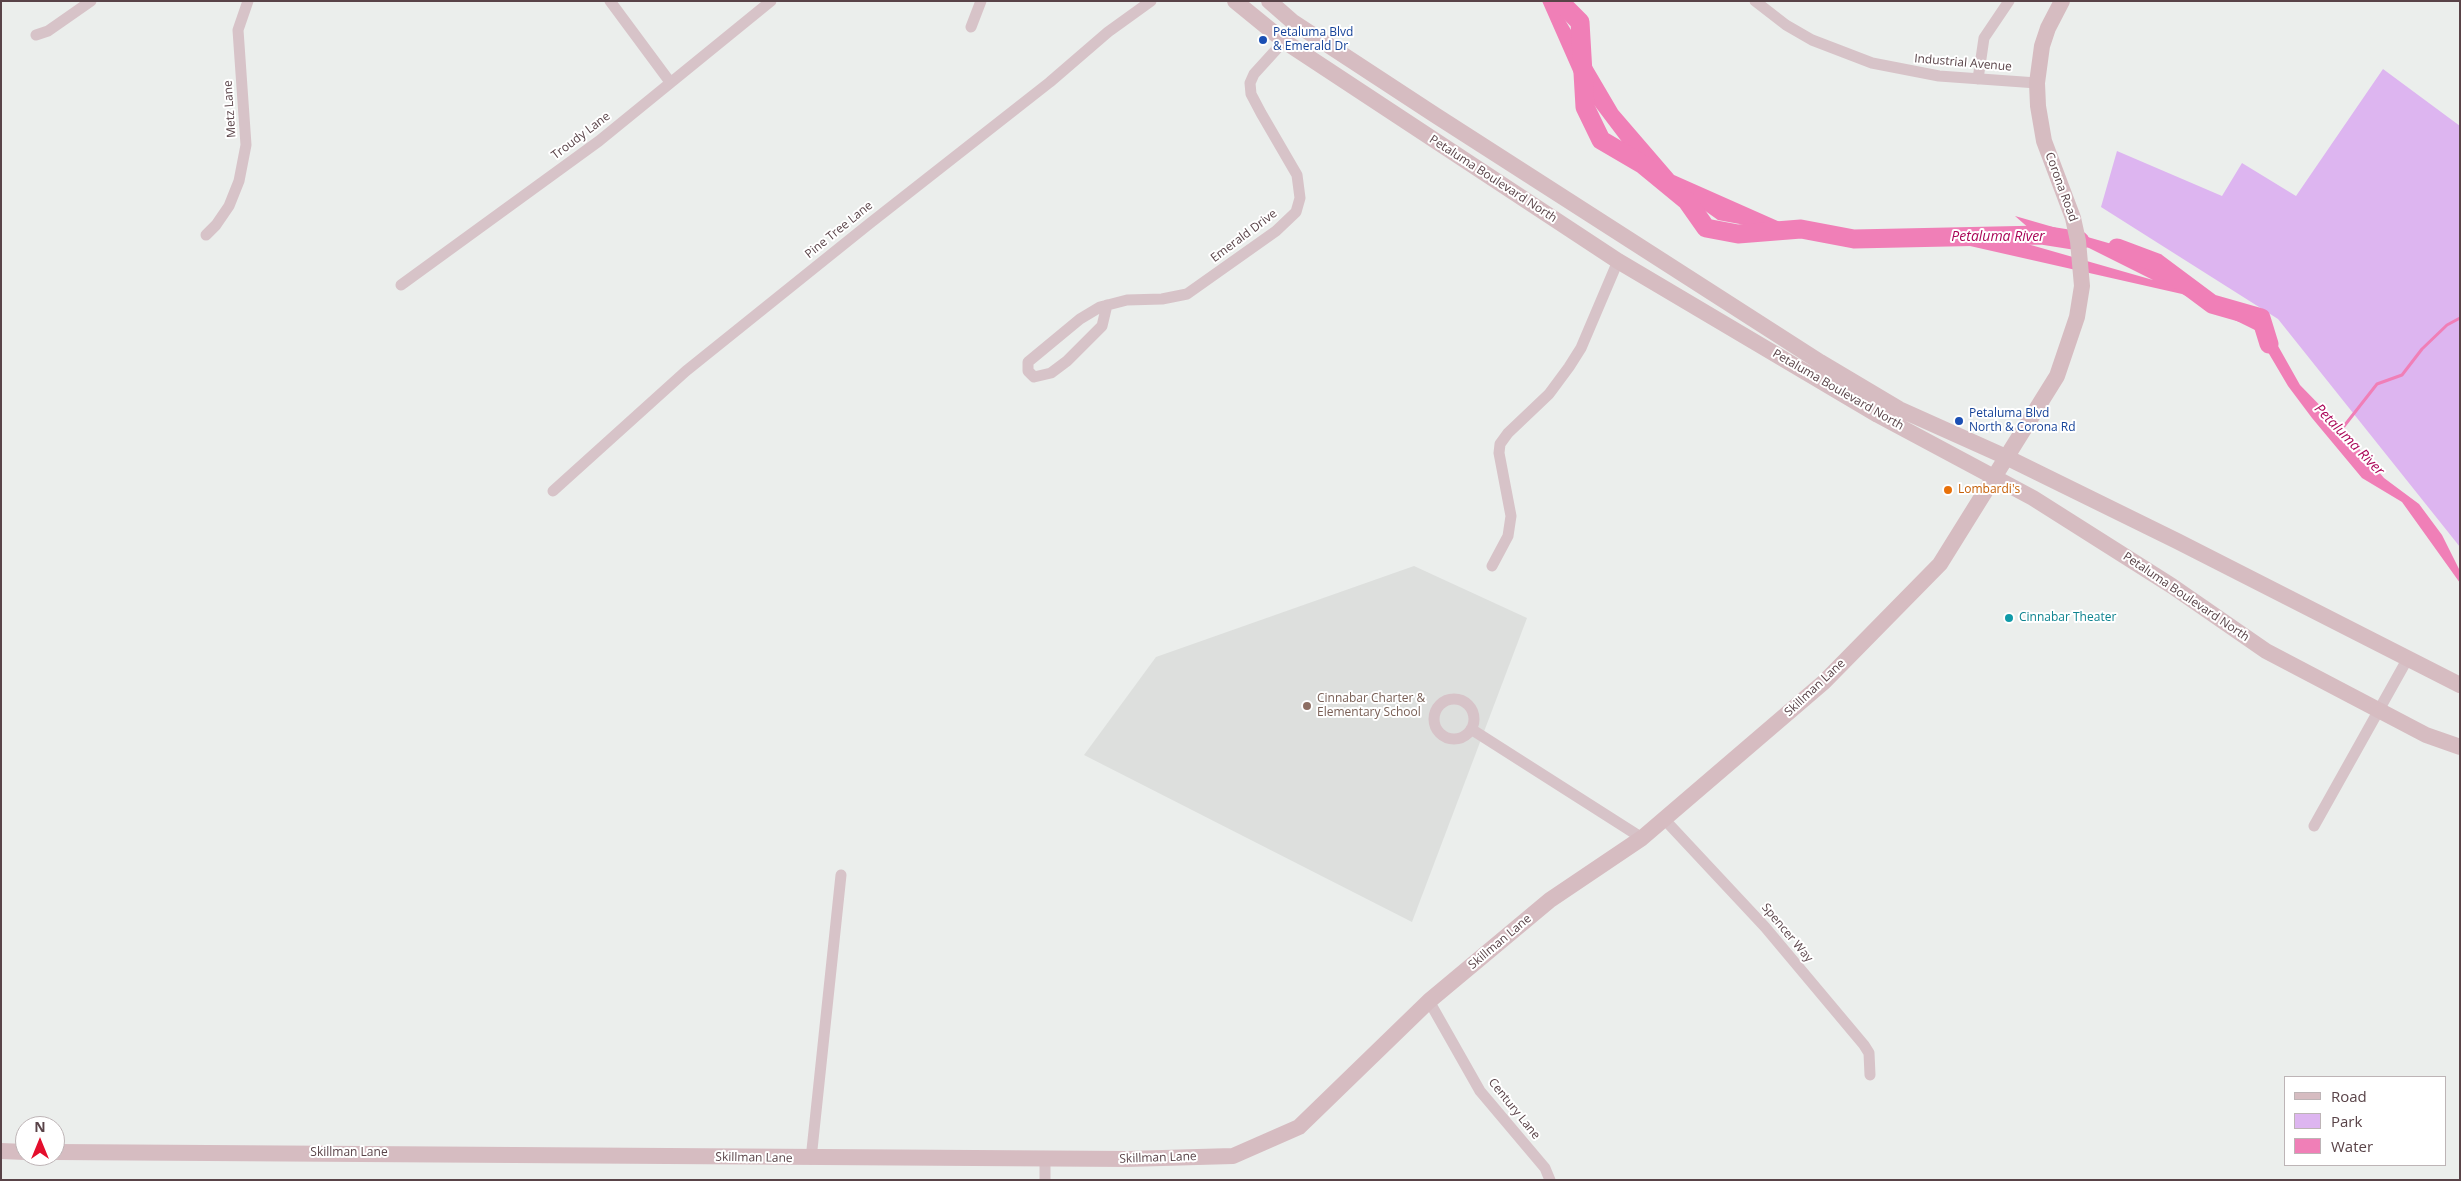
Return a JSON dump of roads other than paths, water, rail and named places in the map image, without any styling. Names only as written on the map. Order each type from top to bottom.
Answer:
[{"type":"main road","name":"Petaluma Boulevard North","points":[[1235,1],[1284,41],[1618,260],[1878,415],[2033,498],[2172,586],[2266,651],[2426,735],[2460,747]]},
{"type":"main road","name":"Petaluma Boulevard North","points":[[1269,1],[1293,22],[1404,94],[1820,362],[1899,409],[2006,457],[2460,685]]},
{"type":"main road","name":"Corona Road","points":[[1993,477],[2022,435],[2057,376],[2077,317],[2082,286],[2078,241],[2073,218],[2057,180],[2039,124],[2037,83],[2042,46],[2048,28],[2062,1]]},
{"type":"main road","name":"Skillman Lane","points":[[65,1152],[812,1159],[1127,1160],[1233,1156],[1299,1127],[1429,1001],[1550,900],[1642,838],[1665,820],[1824,682],[1940,564],[1993,477]]},
{"type":"main road","points":[[1,1151],[15,1152]]},
{"type":"street","points":[[36,35],[48,31],[91,1]]},
{"type":"street","name":"Metz Lane","points":[[206,235],[216,225],[229,206],[239,181],[246,145],[238,30],[248,1]]},
{"type":"street","points":[[610,1],[670,82]]},
{"type":"street","name":"Troudy Lane","points":[[401,284],[599,141],[771,1]]},
{"type":"street","points":[[971,27],[981,1]]},
{"type":"street","name":"Pine Tree Lane","points":[[553,491],[686,371],[1036,93],[1108,32],[1151,1]]},
{"type":"street","name":"Industrial Avenue","points":[[1754,1],[1786,25],[1812,40],[1842,53],[1904,71],[2037,83]]},
{"type":"street","points":[[1978,79],[1984,38],[2009,1]]},
{"type":"street","name":"Emerald Drive","points":[[1107,305],[1102,326],[1067,361],[1051,373],[1034,377],[1028,371],[1028,362],[1080,319],[1100,307],[1107,305],[1127,300],[1162,299],[1187,294],[1276,231],[1296,212],[1300,198],[1297,174],[1260,113],[1251,94],[1250,83],[1254,74],[1284,41]]},
{"type":"street","points":[[1492,566],[1508,536],[1511,516],[1499,453],[1500,444],[1508,433],[1549,394],[1573,361],[1581,348],[1618,260]]},
{"type":"street","points":[[2314,826],[2408,658]]},
{"type":"street","points":[[1471,730],[1642,838]]},
{"type":"street","name":"Spencer Way","points":[[1665,820],[1765,927],[1849,1027],[1869,1053],[1870,1075]]},
{"type":"street","points":[[812,1159],[841,875]]},
{"type":"street","name":"Century Lane","points":[[1429,1001],[1480,1091],[1545,1168],[1550,1180]]},
{"type":"street","points":[[1045,1159],[1045,1180]]},
{"type":"water","points":[[1542,1],[1554,1],[1618,110],[1674,175],[1789,226],[1866,234],[1989,233],[2153,280],[2089,248],[2031,230],[2015,216],[2129,249],[2193,291],[2264,321],[2300,385],[2339,425],[2384,478],[2419,504],[2442,535],[2460,571],[2460,583],[2402,502],[2362,478],[2312,418],[2288,386],[2255,330],[2182,294],[1939,239],[1810,237],[1718,220],[1638,163],[1579,85]]},
{"type":"waterway","name":"Petaluma River","points":[[1559,1],[1580,22],[1585,107],[1601,140],[1642,164],[1687,201],[1706,228],[1738,234],[1801,229],[1854,239],[2042,235],[2080,241]]},
{"type":"waterway","name":"Petaluma River","points":[[2117,248],[2157,263],[2212,304],[2261,318],[2269,344]]},
{"type":"waterway","points":[[2341,430],[2377,384],[2402,375],[2422,349],[2447,325],[2460,318]]},
{"type":"place","name":"Petaluma Blvd & Emerald Dr","points":[[1263,40]]},
{"type":"place","name":"Petaluma Blvd North & Corona Rd","points":[[1959,421]]},
{"type":"place","name":"Lombardi's","points":[[1948,490]]},
{"type":"place","name":"Cinnabar Theater","points":[[2009,618]]},
{"type":"place","name":"Cinnabar Charter & Elementary School","points":[[1307,706]]}]
